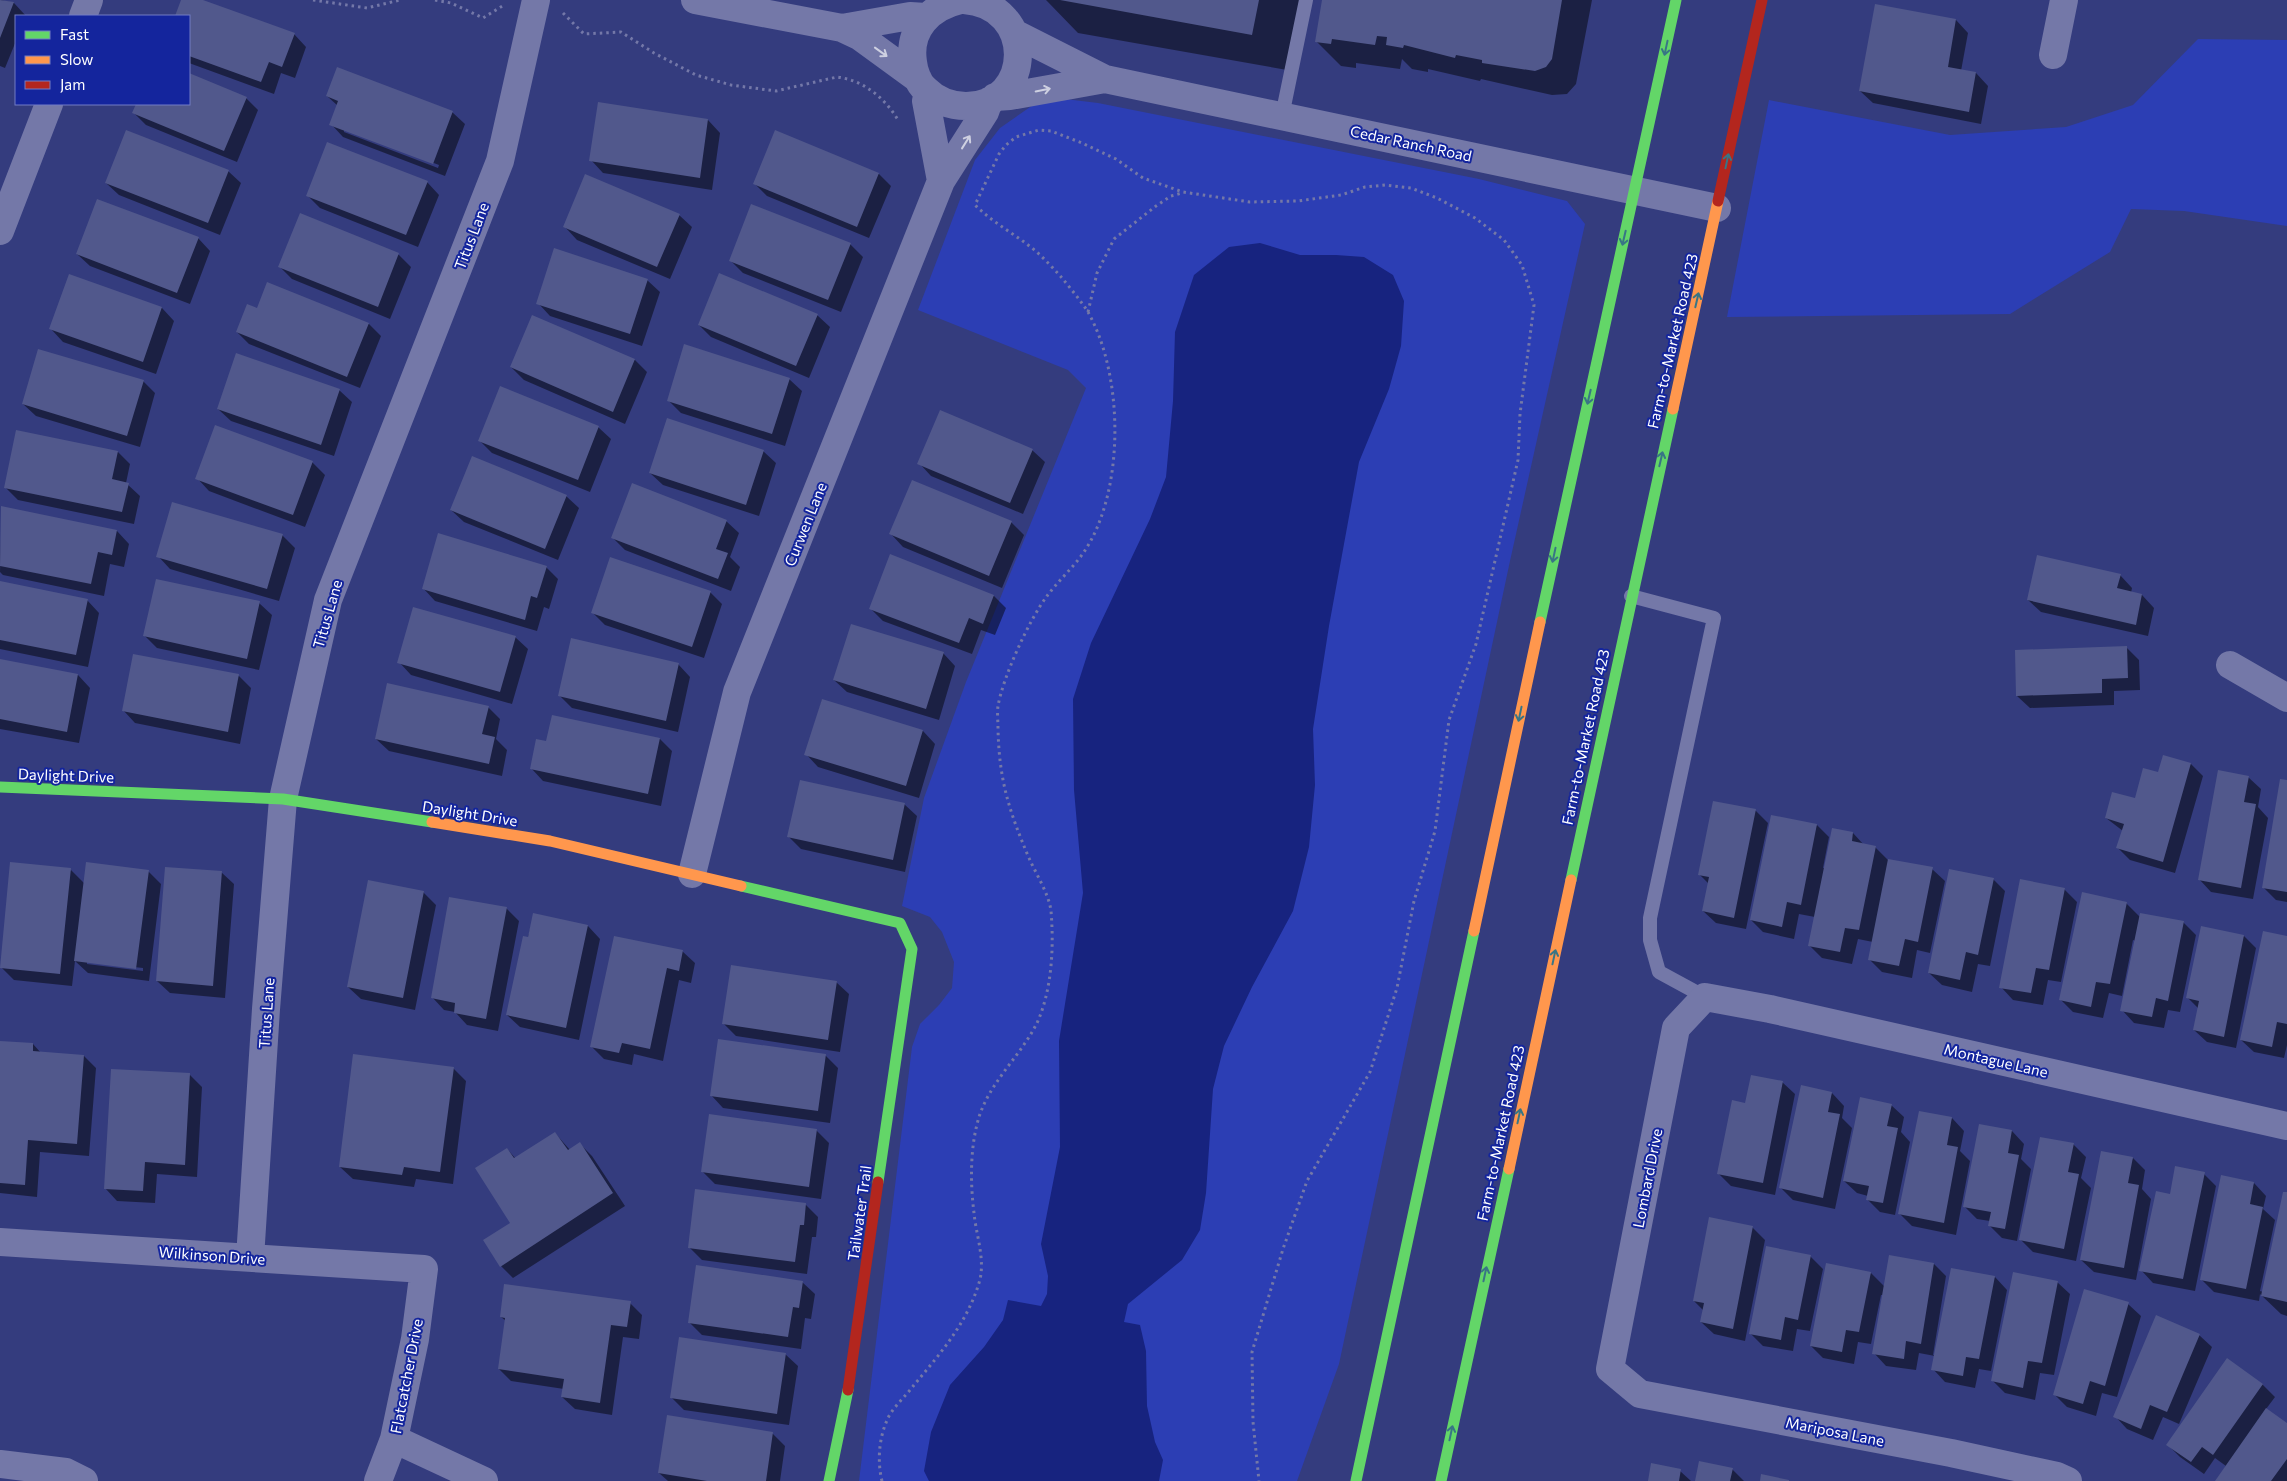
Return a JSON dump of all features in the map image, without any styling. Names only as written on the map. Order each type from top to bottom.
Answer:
[{"type":"main road","points":[[1356,1481],[1564,510],[1676,0]]},
{"type":"main road","name":"Farm-to-Market Road 423","points":[[1441,1481],[1631,596],[1762,0]]},
{"type":"main road","name":"Daylight Drive","points":[[0,787],[283,798],[550,841],[900,923],[912,949]]},
{"type":"main road","name":"Tailwater Trail","points":[[829,1481],[845,1412],[912,949]]},
{"type":"street","points":[[83,15],[89,0]]},
{"type":"street","points":[[695,0],[842,28],[859,36],[946,103],[957,106],[970,106],[992,99],[1003,92],[1016,70],[1018,44],[1011,18],[988,4],[945,5],[910,16],[842,28]]},
{"type":"street","points":[[2053,55],[2064,0]]},
{"type":"street","points":[[941,181],[923,85],[912,60],[913,40],[945,5]]},
{"type":"street","name":"Titus Lane","points":[[250,1258],[266,1010],[283,798],[328,600],[500,161],[546,6]]},
{"type":"street","name":"Cedar Ranch Road","points":[[1011,18],[1105,79],[1717,208]]},
{"type":"street","name":"Cedar Ranch Road","points":[[992,99],[1105,79]]},
{"type":"street","name":"Curwen Lane","points":[[692,874],[737,692],[941,181],[992,99]]},
{"type":"street","points":[[0,230],[49,105]]},
{"type":"street","points":[[2230,665],[2287,698]]},
{"type":"street","name":"Montague Lane","points":[[1704,997],[1770,1009],[2287,1126]]},
{"type":"street","name":"Lombard Drive","points":[[1610,1368],[1676,1028],[1704,997]]},
{"type":"street","name":"Wilkinson Drive","points":[[0,1242],[424,1268]]},
{"type":"street","name":"Flatcatcher Drive","points":[[378,1481],[394,1439],[414,1339],[424,1268]]},
{"type":"street","name":"Mariposa Lane","points":[[1610,1368],[1640,1394],[1951,1453],[2057,1476],[2068,1481]]},
{"type":"street","points":[[394,1439],[484,1481]]},
{"type":"street","points":[[0,1464],[66,1472],[84,1481]]},
{"type":"lane","points":[[1282,116],[1306,0]]},
{"type":"lane","points":[[1631,596],[1714,618],[1650,918],[1650,940],[1659,972],[1704,997]]},
{"type":"path","points":[[313,0],[367,8],[400,0]]},
{"type":"path","points":[[435,0],[451,3],[483,18],[511,0]]},
{"type":"path","points":[[546,6],[564,14],[584,34],[622,32],[654,53],[696,74],[730,85],[776,91],[837,76],[847,78],[883,98],[901,127]]},
{"type":"path","points":[[882,1481],[880,1472],[881,1437],[890,1414],[952,1338],[970,1306],[980,1280],[981,1258],[973,1210],[971,1162],[980,1115],[993,1088],[1036,1024],[1047,992],[1051,951],[1051,906],[1015,827],[1003,790],[998,743],[998,706],[1016,652],[1031,621],[1046,598],[1083,552],[1099,525],[1113,472],[1115,416],[1104,352],[1088,312],[1064,280],[1034,250],[975,205],[999,154],[1016,137],[1028,132],[1051,131],[1116,159],[1142,178],[1183,192],[1250,202],[1298,201],[1341,195],[1365,187],[1385,185],[1411,188],[1437,198],[1475,218],[1504,240],[1522,266],[1534,305],[1520,414],[1518,460],[1476,644],[1449,720],[1435,830],[1414,901],[1397,988],[1370,1072],[1307,1181],[1283,1249],[1252,1352],[1253,1422],[1259,1481]]},
{"type":"path","points":[[985,165],[992,169]]},
{"type":"path","points":[[1088,312],[1097,273],[1114,239],[1156,206],[1172,196],[1183,192]]},
{"type":"shaded area","points":[[2198,39],[2287,40],[2287,226],[2184,211],[2131,209],[2110,252],[2010,314],[1727,317],[1769,100],[1950,135],[2066,127],[2133,105]]},
{"type":"shaded area","points":[[1065,99],[1098,103],[1479,179],[1567,201],[1585,224],[1510,561],[1339,1364],[1297,1481],[859,1481],[912,1047],[920,1024],[939,1005],[952,988],[954,962],[942,932],[930,917],[902,906],[924,798],[966,682],[1086,388],[1068,370],[918,310],[975,160],[1000,128],[1033,105]]},
{"type":"shaded area","points":[[1260,243],[1300,255],[1364,257],[1393,275],[1404,301],[1401,346],[1389,389],[1359,462],[1329,626],[1313,729],[1315,785],[1309,847],[1293,911],[1252,987],[1224,1046],[1213,1089],[1206,1193],[1200,1230],[1182,1260],[1128,1304],[1124,1322],[1140,1325],[1146,1351],[1147,1406],[1155,1442],[1163,1460],[1159,1481],[929,1481],[924,1471],[931,1432],[950,1385],[984,1347],[1003,1320],[1008,1300],[1041,1306],[1047,1294],[1048,1276],[1041,1244],[1060,1147],[1059,1041],[1083,893],[1074,790],[1073,699],[1091,643],[1150,519],[1166,477],[1173,401],[1175,332],[1194,275],[1229,247]]},
{"type":"building","points":[[0,0],[14,2],[0,38]]},
{"type":"building","points":[[181,0],[203,0],[295,33],[282,67],[269,62],[261,82],[190,56],[190,15],[175,15]]},
{"type":"building","points":[[1060,0],[1259,0],[1252,35]]},
{"type":"building","points":[[1322,0],[1562,0],[1552,59],[1546,67],[1535,71],[1482,63],[1482,60],[1456,55],[1455,58],[1404,45],[1403,48],[1386,45],[1387,37],[1377,36],[1375,45],[1332,39],[1331,44],[1315,42]]},
{"type":"building","points":[[1875,4],[1956,19],[1948,67],[1976,72],[1969,112],[1859,91]]},
{"type":"building","points":[[337,67],[453,111],[433,164],[329,125],[338,101],[326,96]]},
{"type":"building","points":[[190,73],[247,97],[224,151],[132,113],[136,105],[190,105]]},
{"type":"building","points":[[598,102],[708,119],[700,178],[589,161]]},
{"type":"building","points":[[126,130],[229,170],[208,223],[105,183]]},
{"type":"building","points":[[775,130],[879,173],[857,227],[753,184]]},
{"type":"building","points":[[327,142],[428,181],[406,235],[306,196]]},
{"type":"building","points":[[585,174],[680,214],[657,267],[563,227]]},
{"type":"building","points":[[97,199],[199,237],[177,293],[76,254]]},
{"type":"building","points":[[751,204],[851,243],[828,300],[729,261]]},
{"type":"building","points":[[300,213],[399,253],[378,307],[278,267]]},
{"type":"building","points":[[554,248],[648,279],[630,334],[536,304]]},
{"type":"building","points":[[719,273],[818,314],[796,366],[698,325]]},
{"type":"building","points":[[69,274],[162,307],[143,362],[49,329]]},
{"type":"building","points":[[267,282],[369,323],[347,377],[236,332],[247,304],[257,308]]},
{"type":"building","points":[[532,315],[635,359],[613,412],[510,367]]},
{"type":"building","points":[[684,344],[790,378],[772,434],[667,401]]},
{"type":"building","points":[[38,349],[144,380],[127,436],[22,404]]},
{"type":"building","points":[[236,353],[340,389],[321,445],[217,409]]},
{"type":"building","points":[[500,386],[599,426],[578,480],[478,441]]},
{"type":"building","points":[[940,410],[1033,449],[1010,503],[917,464]]},
{"type":"building","points":[[667,418],[764,450],[746,505],[649,473]]},
{"type":"building","points":[[215,425],[313,461],[293,515],[195,479]]},
{"type":"building","points":[[16,430],[118,451],[112,479],[129,483],[122,512],[4,488]]},
{"type":"building","points":[[472,456],[567,495],[545,549],[450,510]]},
{"type":"building","points":[[912,480],[1012,521],[989,576],[889,534]]},
{"type":"building","points":[[632,483],[727,520],[716,549],[728,553],[718,579],[611,538]]},
{"type":"building","points":[[172,502],[283,534],[267,589],[156,557]]},
{"type":"building","points":[[1,506],[117,530],[112,555],[98,552],[91,584],[0,566]]},
{"type":"building","points":[[438,533],[547,566],[537,598],[531,596],[525,620],[422,589]]},
{"type":"building","points":[[890,554],[994,595],[983,624],[969,618],[959,643],[869,609]]},
{"type":"building","points":[[2037,555],[2121,574],[2117,588],[2142,594],[2136,625],[2027,600]]},
{"type":"building","points":[[610,557],[711,591],[692,647],[591,613]]},
{"type":"building","points":[[156,579],[260,601],[247,659],[143,636]]},
{"type":"building","points":[[0,581],[88,599],[76,655],[0,640]]},
{"type":"building","points":[[413,607],[516,636],[500,692],[397,663]]},
{"type":"building","points":[[851,624],[944,652],[926,709],[833,680]]},
{"type":"building","points":[[571,638],[679,663],[666,721],[558,696]]},
{"type":"building","points":[[2127,646],[2128,678],[2102,679],[2102,693],[2016,696],[2015,650]]},
{"type":"building","points":[[133,654],[239,674],[228,732],[122,711]]},
{"type":"building","points":[[0,659],[78,674],[67,732],[0,719]]},
{"type":"building","points":[[387,683],[489,706],[482,734],[495,737],[489,764],[375,739]]},
{"type":"building","points":[[822,699],[923,730],[906,786],[804,755]]},
{"type":"building","points":[[552,715],[660,738],[648,794],[530,769],[536,739],[546,741]]},
{"type":"building","points":[[2163,755],[2191,763],[2163,862],[2116,848],[2124,824],[2105,818],[2112,792],[2135,798],[2143,768],[2158,772]]},
{"type":"building","points":[[2218,770],[2249,776],[2244,802],[2256,804],[2241,888],[2198,880]]},
{"type":"building","points":[[2280,779],[2287,780],[2287,892],[2262,888]]},
{"type":"building","points":[[800,780],[905,803],[893,860],[787,837]]},
{"type":"building","points":[[1713,801],[1756,809],[1734,918],[1702,911],[1709,877],[1698,875]]},
{"type":"building","points":[[1771,815],[1817,824],[1801,905],[1787,902],[1782,927],[1750,920]]},
{"type":"building","points":[[1832,828],[1853,832],[1852,841],[1876,846],[1859,930],[1845,928],[1840,952],[1808,946]]},
{"type":"building","points":[[1888,859],[1933,867],[1918,942],[1905,939],[1899,966],[1868,960]]},
{"type":"building","points":[[10,862],[71,868],[60,974],[0,968]]},
{"type":"building","points":[[86,862],[149,870],[136,969],[74,961]]},
{"type":"building","points":[[165,867],[222,871],[213,986],[156,981]]},
{"type":"building","points":[[1949,869],[1994,878],[1978,955],[1966,952],[1960,980],[1928,973]]},
{"type":"building","points":[[2020,879],[2065,888],[2049,970],[2036,968],[2031,993],[1999,988]]},
{"type":"building","points":[[368,880],[424,891],[403,998],[347,987]]},
{"type":"building","points":[[2082,892],[2127,902],[2110,984],[2096,982],[2091,1007],[2059,1000]]},
{"type":"building","points":[[449,897],[507,907],[486,1019],[454,1013],[455,1003],[431,998]]},
{"type":"building","points":[[533,913],[588,925],[566,1028],[506,1015],[523,936],[528,937]]},
{"type":"building","points":[[2140,913],[2184,921],[2168,1001],[2156,998],[2152,1017],[2120,1011]]},
{"type":"building","points":[[2201,926],[2244,935],[2224,1037],[2193,1030],[2199,1001],[2186,998]]},
{"type":"building","points":[[2263,931],[2287,936],[2287,1024],[2277,1022],[2272,1047],[2240,1040]]},
{"type":"building","points":[[614,936],[683,950],[679,971],[667,968],[650,1049],[622,1043],[619,1053],[590,1047]]},
{"type":"building","points":[[731,965],[837,981],[828,1040],[722,1024]]},
{"type":"building","points":[[718,1039],[826,1054],[818,1111],[710,1096]]},
{"type":"building","points":[[0,1041],[33,1043],[33,1051],[84,1055],[77,1144],[28,1140],[25,1185],[0,1183]]},
{"type":"building","points":[[353,1054],[454,1067],[440,1172],[404,1167],[402,1175],[339,1167]]},
{"type":"building","points":[[111,1069],[190,1073],[185,1165],[145,1162],[143,1191],[104,1189]]},
{"type":"building","points":[[1751,1075],[1783,1081],[1763,1183],[1717,1174],[1732,1100],[1745,1103]]},
{"type":"building","points":[[1801,1085],[1832,1092],[1828,1112],[1840,1114],[1823,1198],[1779,1188]]},
{"type":"building","points":[[1860,1097],[1892,1104],[1887,1126],[1898,1128],[1883,1203],[1866,1200],[1869,1186],[1843,1181]]},
{"type":"building","points":[[1919,1111],[1952,1117],[1947,1145],[1958,1147],[1944,1223],[1898,1214]]},
{"type":"building","points":[[709,1114],[817,1129],[809,1187],[701,1172]]},
{"type":"building","points":[[1979,1124],[2012,1130],[2008,1153],[2019,1155],[2005,1229],[1988,1226],[1991,1212],[1963,1207]]},
{"type":"building","points":[[555,1132],[568,1150],[580,1142],[613,1193],[500,1267],[483,1240],[510,1223],[475,1168],[507,1148],[514,1158]]},
{"type":"building","points":[[2040,1137],[2074,1143],[2068,1172],[2079,1174],[2064,1249],[2019,1240]]},
{"type":"building","points":[[2101,1151],[2133,1157],[2128,1183],[2139,1185],[2124,1268],[2080,1260]]},
{"type":"building","points":[[2175,1166],[2205,1172],[2183,1279],[2139,1271],[2156,1191],[2170,1194]]},
{"type":"building","points":[[2221,1175],[2254,1182],[2250,1204],[2263,1207],[2246,1289],[2200,1280]]},
{"type":"building","points":[[695,1189],[806,1203],[804,1225],[800,1225],[795,1262],[688,1248]]},
{"type":"building","points":[[2283,1192],[2287,1192],[2287,1302],[2261,1296]]},
{"type":"building","points":[[1709,1217],[1753,1226],[1733,1329],[1700,1322],[1704,1303],[1693,1301]]},
{"type":"building","points":[[1766,1246],[1811,1255],[1798,1320],[1785,1317],[1781,1340],[1749,1334]]},
{"type":"building","points":[[1889,1255],[1934,1263],[1921,1344],[1906,1341],[1904,1359],[1872,1354]]},
{"type":"building","points":[[1826,1263],[1871,1272],[1859,1332],[1846,1330],[1842,1352],[1810,1346]]},
{"type":"building","points":[[696,1265],[803,1281],[799,1308],[793,1307],[788,1337],[688,1323]]},
{"type":"building","points":[[1951,1268],[1995,1276],[1979,1359],[1966,1357],[1963,1376],[1931,1370]]},
{"type":"building","points":[[2013,1272],[2058,1281],[2042,1363],[2028,1361],[2023,1388],[1991,1381]]},
{"type":"building","points":[[504,1284],[631,1301],[627,1327],[611,1325],[600,1403],[561,1397],[564,1379],[498,1369],[505,1318],[500,1317]]},
{"type":"building","points":[[2084,1289],[2129,1302],[2105,1386],[2090,1381],[2083,1404],[2053,1395]]},
{"type":"building","points":[[2156,1315],[2200,1334],[2167,1412],[2150,1405],[2141,1429],[2113,1417]]},
{"type":"building","points":[[679,1337],[786,1353],[777,1414],[670,1398]]},
{"type":"building","points":[[2227,1358],[2263,1384],[2213,1455],[2202,1447],[2191,1462],[2166,1445]]},
{"type":"building","points":[[2266,1408],[2287,1423],[2287,1459],[2271,1481],[2215,1481]]},
{"type":"building","points":[[667,1415],[773,1432],[766,1481],[707,1481],[658,1473]]},
{"type":"building","points":[[1699,1461],[1733,1468],[1730,1481],[1695,1481]]},
{"type":"building","points":[[1651,1463],[1681,1469],[1679,1481],[1648,1481]]},
{"type":"building","points":[[1761,1474],[1789,1480],[1789,1481],[1760,1481]]},
{"type":"traffic: fast","points":[[1540,622],[1676,0]]},
{"type":"traffic: fast","points":[[1571,880],[1673,409]]},
{"type":"traffic: fast","points":[[0,787],[283,799],[432,822]]},
{"type":"traffic: fast","points":[[741,886],[900,923],[912,949],[878,1182]]},
{"type":"traffic: fast","points":[[1356,1481],[1474,931]]},
{"type":"traffic: fast","points":[[1441,1481],[1509,1169]]},
{"type":"traffic: fast","points":[[829,1481],[848,1390]]},
{"type":"traffic: slow","points":[[1673,409],[1718,201]]},
{"type":"traffic: slow","points":[[1474,931],[1540,622]]},
{"type":"traffic: slow","points":[[432,822],[550,841],[741,886]]},
{"type":"traffic: slow","points":[[1509,1169],[1571,880]]},
{"type":"traffic: jam","points":[[1718,201],[1762,0]]},
{"type":"traffic: jam","points":[[848,1390],[878,1182]]}]
